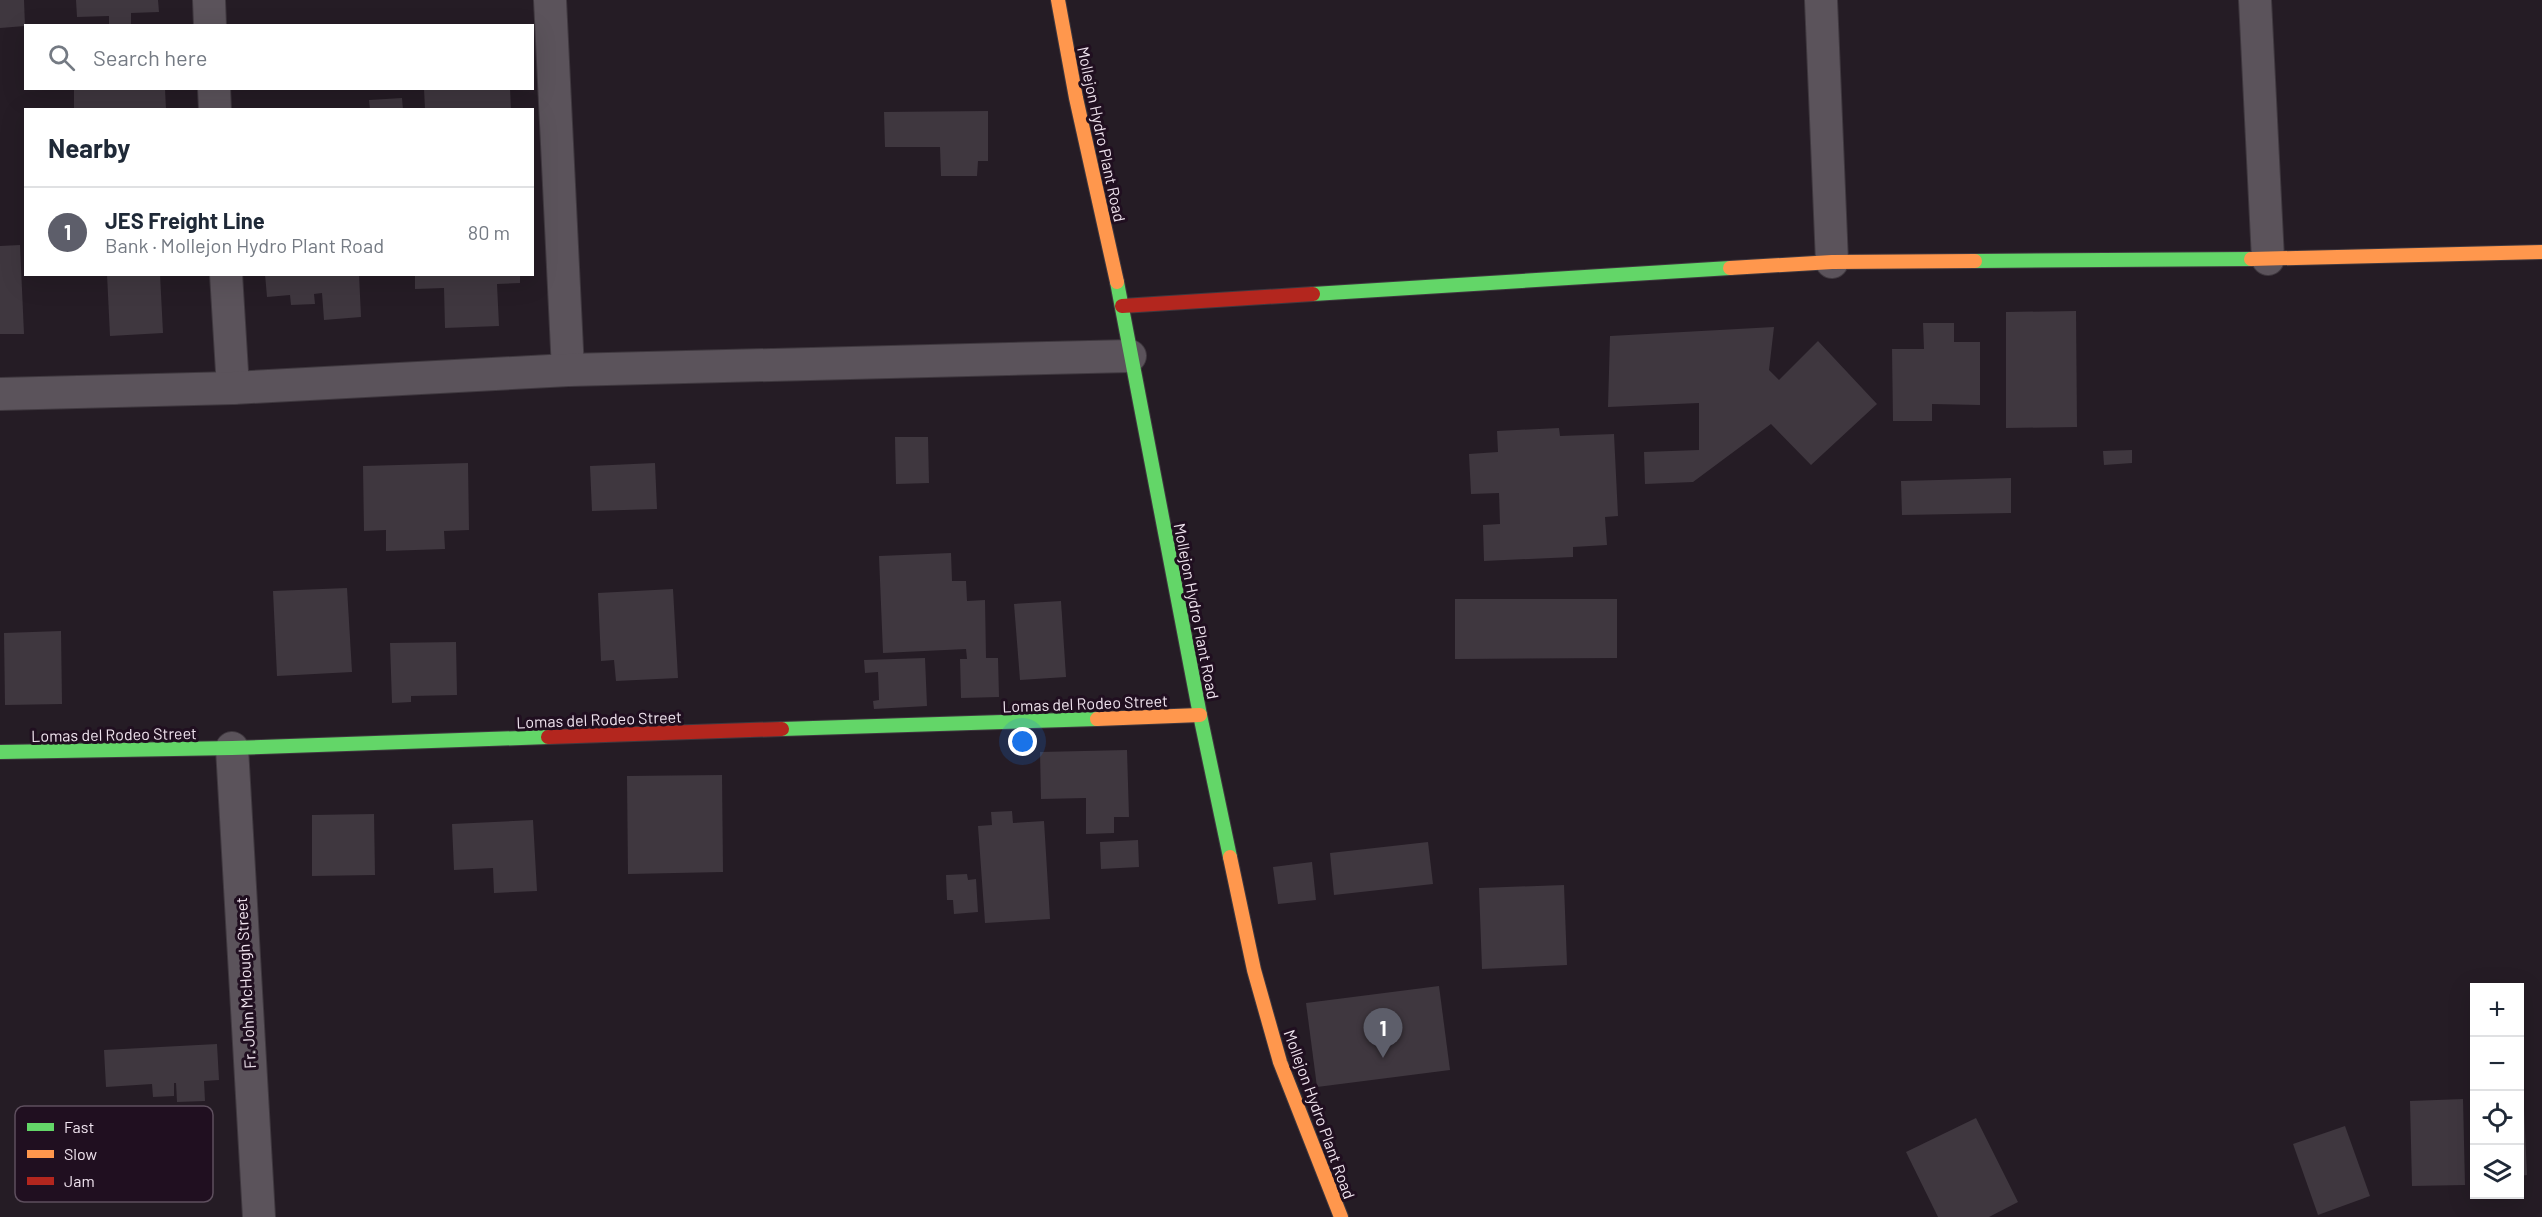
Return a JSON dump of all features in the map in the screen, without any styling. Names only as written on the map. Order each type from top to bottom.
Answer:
[{"type":"street","points":[[208,0],[210,24]]},
{"type":"street","points":[[550,0],[568,370]]},
{"type":"street","name":"Mollejon Hydro Plant Road","points":[[1058,0],[1076,98],[1122,306],[1200,715],[1251,957],[1277,1050],[1311,1145],[1341,1217]]},
{"type":"street","points":[[1821,0],[1832,262]]},
{"type":"street","points":[[2255,0],[2268,259]]},
{"type":"street","points":[[214,90],[215,108]]},
{"type":"street","points":[[1122,306],[1832,262],[2268,259],[2542,252]]},
{"type":"street","points":[[226,276],[233,388]]},
{"type":"street","points":[[0,394],[233,388],[568,370],[1130,356]]},
{"type":"street","name":"Lomas del Rodeo Street","points":[[0,752],[232,748],[1200,715]]},
{"type":"street","name":"Fr. John McHough Street","points":[[232,748],[259,1217]]},
{"type":"building","points":[[0,0],[24,0],[24,26],[0,28]]},
{"type":"building","points":[[76,0],[158,0],[159,12],[131,13],[131,24],[109,24],[109,16],[77,17]]},
{"type":"building","points":[[74,90],[165,90],[166,108],[74,108]]},
{"type":"building","points":[[424,90],[510,90],[511,108],[425,108]]},
{"type":"building","points":[[402,98],[403,108],[370,108],[369,100]]},
{"type":"building","points":[[988,111],[988,161],[978,161],[977,176],[941,176],[940,147],[885,147],[884,112]]},
{"type":"building","points":[[20,245],[24,334],[0,334],[0,246]]},
{"type":"building","points":[[107,276],[160,276],[163,333],[110,336]]},
{"type":"building","points":[[265,276],[359,276],[361,317],[324,320],[322,293],[314,294],[315,304],[291,305],[290,295],[267,297]]},
{"type":"building","points":[[415,276],[520,276],[520,283],[497,284],[499,326],[445,328],[444,288],[415,289]]},
{"type":"building","points":[[2076,311],[2077,427],[2006,428],[2006,312]]},
{"type":"building","points":[[1923,323],[1954,323],[1954,342],[1980,342],[1980,405],[1932,404],[1932,421],[1893,421],[1892,349],[1924,349]]},
{"type":"building","points":[[1774,327],[1769,370],[1779,380],[1818,341],[1877,404],[1811,465],[1771,424],[1693,482],[1645,484],[1644,452],[1699,450],[1699,403],[1608,407],[1610,336]]},
{"type":"building","points":[[1559,428],[1560,436],[1614,434],[1618,516],[1605,517],[1607,545],[1573,547],[1573,557],[1484,561],[1483,525],[1500,524],[1499,493],[1471,494],[1469,454],[1498,452],[1497,431]]},
{"type":"building","points":[[895,437],[928,437],[929,483],[896,484]]},
{"type":"building","points":[[2132,450],[2132,463],[2104,465],[2103,451]]},
{"type":"building","points":[[468,463],[469,530],[444,531],[445,549],[386,551],[386,530],[364,531],[363,466]]},
{"type":"building","points":[[655,463],[657,509],[592,511],[590,466]]},
{"type":"building","points":[[2011,478],[2011,513],[1902,515],[1901,481]]},
{"type":"building","points":[[951,553],[952,581],[966,581],[967,601],[985,600],[986,658],[998,658],[999,697],[961,698],[960,659],[967,659],[966,649],[883,653],[879,556]]},
{"type":"building","points":[[347,588],[352,672],[277,676],[273,591]]},
{"type":"building","points":[[673,589],[678,678],[616,681],[614,660],[601,661],[598,593]]},
{"type":"building","points":[[1455,599],[1617,599],[1617,658],[1455,659]]},
{"type":"building","points":[[1061,601],[1066,677],[1020,680],[1014,604]]},
{"type":"building","points":[[61,631],[62,704],[5,705],[4,633]]},
{"type":"building","points":[[456,642],[457,695],[411,696],[411,702],[392,703],[390,643]]},
{"type":"building","points":[[925,658],[927,706],[874,709],[873,701],[879,700],[878,672],[865,673],[864,660]]},
{"type":"building","points":[[1127,750],[1129,817],[1114,817],[1114,833],[1086,834],[1086,798],[1041,799],[1040,752]]},
{"type":"building","points":[[722,775],[723,872],[628,874],[627,776]]},
{"type":"building","points":[[1012,811],[1013,823],[1044,821],[1050,919],[985,923],[978,826],[992,825],[991,812]]},
{"type":"building","points":[[374,814],[375,875],[312,876],[312,815]]},
{"type":"building","points":[[533,820],[537,891],[494,893],[493,868],[454,870],[452,824]]},
{"type":"building","points":[[1138,840],[1139,867],[1101,869],[1100,842]]},
{"type":"building","points":[[1428,842],[1433,884],[1334,895],[1330,853]]},
{"type":"building","points":[[1312,862],[1316,900],[1278,904],[1273,867]]},
{"type":"building","points":[[967,874],[968,880],[976,879],[978,912],[954,914],[953,900],[947,900],[946,875]]},
{"type":"building","points":[[1564,885],[1567,965],[1482,969],[1479,888]]},
{"type":"building","points":[[1439,986],[1450,1070],[1317,1087],[1306,1003]]},
{"type":"building","points":[[217,1044],[219,1080],[204,1081],[205,1101],[177,1102],[176,1083],[174,1083],[174,1096],[153,1097],[152,1084],[106,1087],[104,1050]]},
{"type":"building","points":[[2463,1099],[2465,1185],[2412,1186],[2410,1101]]},
{"type":"building","points":[[2524,1109],[2527,1175],[2524,1175]]},
{"type":"building","points":[[1976,1118],[2018,1202],[1989,1217],[1938,1217],[1906,1152]]},
{"type":"building","points":[[2345,1126],[2370,1196],[2318,1215],[2293,1144]]},
{"type":"traffic: fast","points":[[1975,261],[2251,259]]},
{"type":"traffic: fast","points":[[1313,294],[1730,268]]},
{"type":"traffic: fast","points":[[1117,282],[1200,715],[1230,857]]},
{"type":"traffic: fast","points":[[782,729],[1097,719]]},
{"type":"traffic: fast","points":[[0,752],[232,748],[548,737]]},
{"type":"traffic: slow","points":[[1058,0],[1076,98],[1117,282]]},
{"type":"traffic: slow","points":[[2251,259],[2542,252]]},
{"type":"traffic: slow","points":[[1730,268],[1832,262],[1975,261]]},
{"type":"traffic: slow","points":[[1097,719],[1200,715]]},
{"type":"traffic: slow","points":[[1230,857],[1254,970],[1280,1062],[1341,1217]]},
{"type":"traffic: jam","points":[[1122,306],[1313,294]]},
{"type":"traffic: jam","points":[[548,737],[782,729]]},
{"type":"place","name":"JES Freight Line","points":[[1383,1058]]}]
